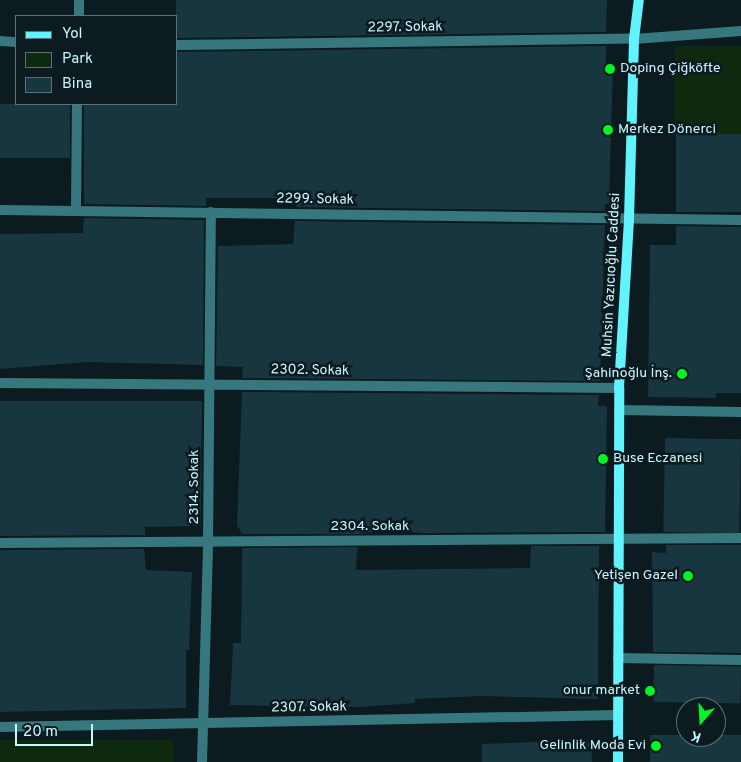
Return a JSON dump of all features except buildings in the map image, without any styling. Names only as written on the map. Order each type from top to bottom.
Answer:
[{"type":"main road","name":"Muhsin Yazıcıoğlu Caddesi","points":[[618,762],[619,388],[629,219],[634,39],[639,0]]},
{"type":"street","points":[[79,0],[79,15]]},
{"type":"street","name":"2297. Sokak","points":[[178,45],[634,39],[741,31]]},
{"type":"street","points":[[0,41],[15,42]]},
{"type":"street","points":[[76,211],[77,105]]},
{"type":"street","name":"2299. Sokak","points":[[0,210],[741,220]]},
{"type":"street","name":"2314. Sokak","points":[[202,762],[208,542],[211,212]]},
{"type":"street","name":"2302. Sokak","points":[[0,383],[619,388]]},
{"type":"street","points":[[619,410],[741,412]]},
{"type":"street","name":"2304. Sokak","points":[[0,543],[741,538]]},
{"type":"street","points":[[618,658],[741,660]]},
{"type":"street","name":"2307. Sokak","points":[[0,728],[618,715]]},
{"type":"green space","points":[[675,46],[741,46],[741,134],[675,134]]},
{"type":"green space","points":[[0,740],[173,740],[173,762],[0,762]]},
{"type":"place","name":"Doping Çiğköfte","points":[[610,69]]},
{"type":"place","name":"Merkez Dönerci","points":[[608,130]]},
{"type":"place","name":"Şahinoğlu İnş.","points":[[682,374]]},
{"type":"place","name":"Buse Eczanesi","points":[[603,459]]},
{"type":"place","name":"Yetişen Gazel","points":[[688,576]]},
{"type":"place","name":"onur market","points":[[650,691]]},
{"type":"place","name":"Gelinlik Moda Evi","points":[[656,746]]}]
